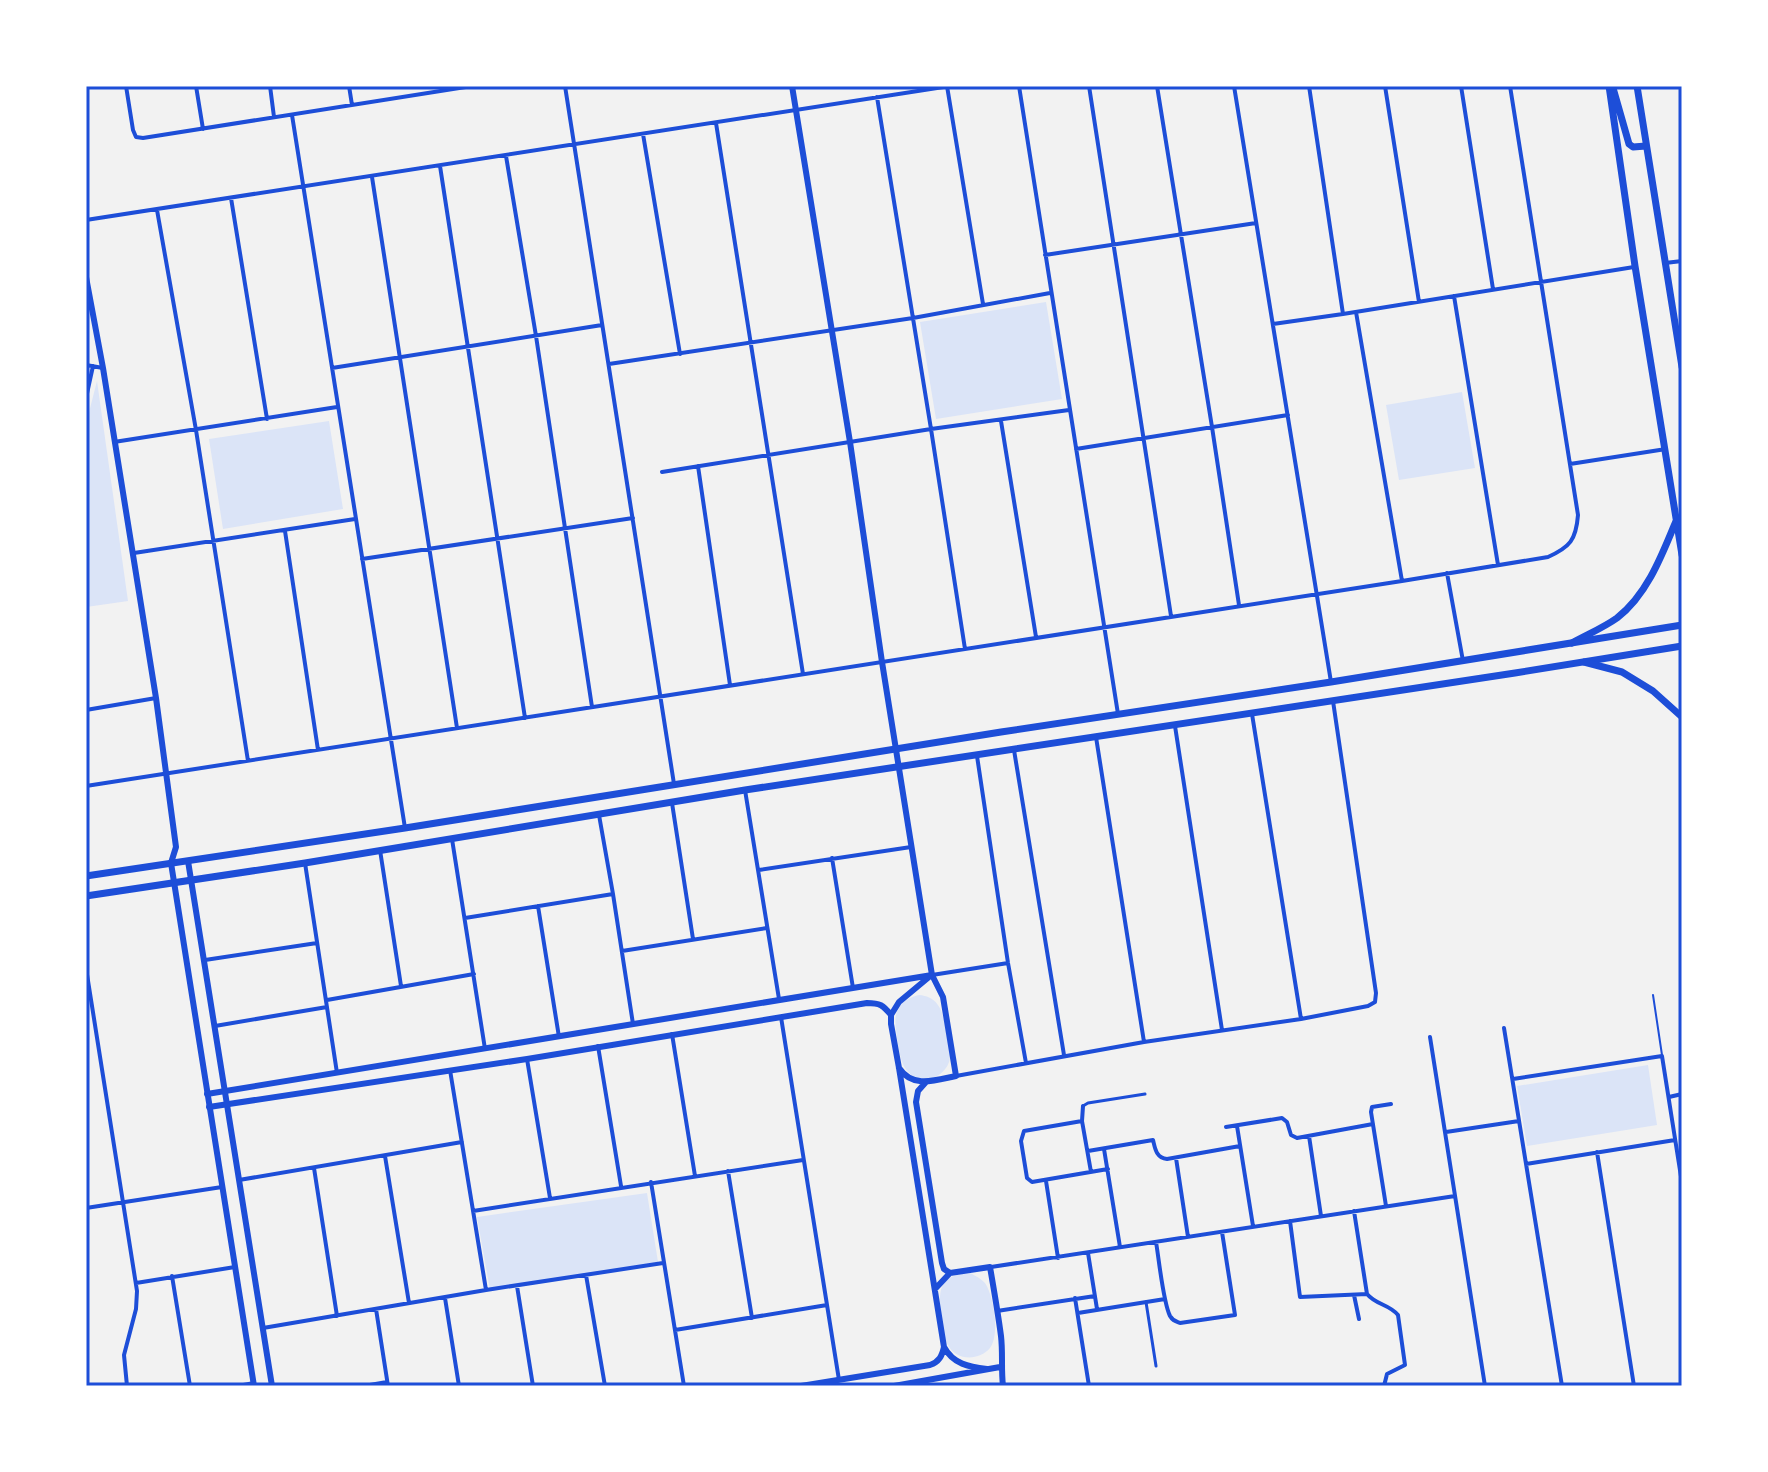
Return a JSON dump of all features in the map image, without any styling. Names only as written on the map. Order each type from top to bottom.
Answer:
[{"type":"main road","points":[[1610,86],[1629,144],[1633,147],[1646,146]]},
{"type":"main road","points":[[1610,86],[1635,266],[1682,555]]},
{"type":"main road","points":[[1637,86],[1682,367]]},
{"type":"main road","points":[[1572,643],[1616,619],[1628,608],[1660,561],[1677,519]]},
{"type":"main road","points":[[86,876],[1682,625]]},
{"type":"main road","points":[[86,896],[745,790],[1682,646]]},
{"type":"main road","points":[[1584,662],[1622,672],[1653,691],[1682,717]]},
{"type":"street","points":[[126,86],[133,130],[136,137],[143,138],[472,86]]},
{"type":"street","points":[[196,86],[203,129]]},
{"type":"street","points":[[270,86],[274,117]]},
{"type":"street","points":[[349,86],[352,105]]},
{"type":"street","points":[[421,86],[422,94]]},
{"type":"street","points":[[565,86],[674,784]]},
{"type":"street","points":[[792,86],[932,975],[943,997],[956,1076]]},
{"type":"street","points":[[86,220],[948,86],[983,304]]},
{"type":"street","points":[[1019,86],[1118,714]]},
{"type":"street","points":[[1089,86],[1171,616]]},
{"type":"street","points":[[1157,86],[1239,605]]},
{"type":"street","points":[[1234,86],[1331,682]]},
{"type":"street","points":[[1309,86],[1343,314]]},
{"type":"street","points":[[1385,86],[1419,302]]},
{"type":"street","points":[[1461,86],[1493,289]]},
{"type":"street","points":[[86,786],[1402,581],[1548,557],[1565,549],[1577,529],[1578,515],[1510,86]]},
{"type":"street","points":[[877,97],[965,649]]},
{"type":"street","points":[[292,115],[405,828]]},
{"type":"street","points":[[716,122],[803,674]]},
{"type":"street","points":[[643,134],[680,354]]},
{"type":"street","points":[[506,155],[592,707]]},
{"type":"street","points":[[440,166],[525,718]]},
{"type":"street","points":[[372,177],[457,728]]},
{"type":"street","points":[[231,198],[267,419]]},
{"type":"street","points":[[157,210],[196,430],[248,761]]},
{"type":"street","points":[[1044,255],[1256,223]]},
{"type":"street","points":[[1665,263],[1682,261]]},
{"type":"street","points":[[1273,324],[1635,266]]},
{"type":"street","points":[[86,277],[156,698],[176,847],[171,863],[254,1385],[238,1386]]},
{"type":"street","points":[[609,364],[913,318],[1050,293]]},
{"type":"street","points":[[1454,296],[1498,565]]},
{"type":"street","points":[[1356,312],[1402,581]]},
{"type":"street","points":[[332,368],[602,325]]},
{"type":"street","points":[[86,365],[103,368]]},
{"type":"street","points":[[86,398],[93,366]]},
{"type":"street","points":[[114,442],[338,407]]},
{"type":"street","points":[[662,472],[1069,410]]},
{"type":"street","points":[[1076,449],[1288,415]]},
{"type":"street","points":[[1001,421],[1036,637]]},
{"type":"street","points":[[1570,464],[1666,449]]},
{"type":"street","points":[[698,466],[730,685]]},
{"type":"street","points":[[362,559],[633,518]]},
{"type":"street","points":[[132,554],[355,519]]},
{"type":"street","points":[[285,531],[318,750]]},
{"type":"street","points":[[1447,573],[1463,661]]},
{"type":"street","points":[[86,710],[156,698]]},
{"type":"street","points":[[899,1068],[911,1079],[927,1082],[1144,1042],[1301,1019],[1375,1002],[1333,701]]},
{"type":"street","points":[[1252,714],[1301,1019]]},
{"type":"street","points":[[1175,726],[1222,1030]]},
{"type":"street","points":[[1096,737],[1144,1042]]},
{"type":"street","points":[[1014,750],[1064,1056]]},
{"type":"street","points":[[977,756],[1026,1063]]},
{"type":"street","points":[[745,790],[779,999]]},
{"type":"street","points":[[672,803],[693,940]]},
{"type":"street","points":[[599,815],[633,1024]]},
{"type":"street","points":[[452,839],[485,1049]]},
{"type":"street","points":[[176,847],[188,861],[272,1386]]},
{"type":"street","points":[[758,870],[911,847]]},
{"type":"street","points":[[380,850],[401,987]]},
{"type":"street","points":[[832,858],[853,988]]},
{"type":"street","points":[[305,863],[337,1073]]},
{"type":"street","points":[[465,918],[613,894]]},
{"type":"street","points":[[538,906],[559,1037]]},
{"type":"street","points":[[622,951],[767,928]]},
{"type":"street","points":[[204,961],[317,943]]},
{"type":"street","points":[[209,1107],[672,1034],[739,1015],[779,999],[1008,963]]},
{"type":"street","points":[[86,968],[136,1283],[136,1309],[124,1355],[127,1386]]},
{"type":"street","points":[[326,1000],[474,974]]},
{"type":"street","points":[[932,975],[899,1002],[891,1015],[891,1024],[944,1347],[958,1362],[987,1369]]},
{"type":"street","points":[[207,1094],[633,1024],[739,1015],[781,1017],[867,1003],[884,1006],[891,1015]]},
{"type":"street","points":[[214,1026],[327,1007]]},
{"type":"street","points":[[781,1017],[839,1380]]},
{"type":"street","points":[[1504,1028],[1562,1386]]},
{"type":"street","points":[[672,1034],[695,1176]]},
{"type":"street","points":[[1430,1037],[1485,1386]]},
{"type":"street","points":[[598,1046],[621,1187]]},
{"type":"street","points":[[1513,1079],[1662,1056],[1682,1183]]},
{"type":"street","points":[[527,1059],[550,1199]]},
{"type":"street","points":[[375,1066],[377,1081]]},
{"type":"street","points":[[450,1070],[486,1290]]},
{"type":"street","points":[[927,1082],[917,1093],[916,1102],[942,1263],[950,1273]]},
{"type":"street","points":[[1091,1172],[1082,1121],[1083,1106],[1145,1094]]},
{"type":"street","points":[[1668,1097],[1682,1094]]},
{"type":"street","points":[[1386,1206],[1372,1107],[1391,1104]]},
{"type":"street","points":[[1226,1127],[1278,1118],[1284,1119],[1291,1135],[1297,1138],[1373,1124]]},
{"type":"street","points":[[1082,1121],[1027,1130],[1022,1134],[1027,1178],[1032,1182],[1108,1169]]},
{"type":"street","points":[[1445,1132],[1519,1121]]},
{"type":"street","points":[[1237,1126],[1253,1227]]},
{"type":"street","points":[[1309,1135],[1321,1216]]},
{"type":"street","points":[[1088,1151],[1153,1140],[1161,1158],[1176,1158],[1240,1146]]},
{"type":"street","points":[[1526,1164],[1675,1140]]},
{"type":"street","points":[[239,1180],[462,1142]]},
{"type":"street","points":[[1104,1149],[1120,1247]]},
{"type":"street","points":[[1597,1152],[1634,1386]]},
{"type":"street","points":[[385,1156],[409,1304]]},
{"type":"street","points":[[1176,1158],[1188,1237]]},
{"type":"street","points":[[473,1211],[803,1160]]},
{"type":"street","points":[[314,1168],[337,1316]]},
{"type":"street","points":[[728,1171],[752,1318]]},
{"type":"street","points":[[1046,1180],[1058,1258]]},
{"type":"street","points":[[651,1182],[684,1386]]},
{"type":"street","points":[[86,1208],[222,1187]]},
{"type":"street","points":[[935,1289],[950,1273],[1455,1196]]},
{"type":"street","points":[[1354,1211],[1367,1294],[1372,1301],[1390,1307],[1398,1315],[1405,1365],[1387,1374],[1384,1386]]},
{"type":"street","points":[[1290,1221],[1300,1297],[1367,1294]]},
{"type":"street","points":[[1156,1242],[1165,1299],[1173,1320],[1180,1323],[1235,1315],[1222,1232]]},
{"type":"street","points":[[1088,1253],[1097,1309]]},
{"type":"street","points":[[263,1328],[663,1263]]},
{"type":"street","points":[[136,1283],[235,1267]]},
{"type":"street","points":[[990,1267],[1001,1337],[1003,1386]]},
{"type":"street","points":[[586,1275],[605,1386]]},
{"type":"street","points":[[172,1276],[190,1386]]},
{"type":"street","points":[[517,1286],[533,1386]]},
{"type":"street","points":[[1354,1295],[1359,1319]]},
{"type":"street","points":[[997,1311],[1095,1296]]},
{"type":"street","points":[[445,1298],[459,1386]]},
{"type":"street","points":[[1075,1298],[1089,1386]]},
{"type":"street","points":[[1078,1313],[1165,1299]]},
{"type":"street","points":[[1146,1302],[1156,1366]]},
{"type":"street","points":[[675,1330],[827,1305]]},
{"type":"street","points":[[364,1386],[387,1384],[376,1309]]},
{"type":"street","points":[[801,1386],[930,1365],[942,1355],[944,1347]]},
{"type":"street","points":[[894,1386],[1000,1367]]},
{"type":"lane","points":[[1653,995],[1662,1056]]},
{"type":"shaded area","points":[[1046,302],[1062,399],[936,419],[920,322]]},
{"type":"shaded area","points":[[97,381],[128,601],[86,607],[86,424]]},
{"type":"shaded area","points":[[1462,392],[1475,468],[1399,480],[1386,405]]},
{"type":"shaded area","points":[[329,421],[343,509],[223,529],[209,439]]},
{"type":"shaded area","points":[[919,995],[938,1004],[950,1054],[948,1065],[942,1072],[926,1079],[907,1071],[899,1052],[896,1026],[896,1015],[901,1005]]},
{"type":"shaded area","points":[[1648,1065],[1657,1125],[1527,1146],[1517,1086]]},
{"type":"shaded area","points":[[647,1193],[658,1262],[490,1290],[477,1217]]},
{"type":"shaded area","points":[[970,1273],[983,1281],[988,1289],[995,1325],[990,1348],[974,1357],[956,1354],[948,1345],[940,1306],[941,1290],[948,1279]]}]
